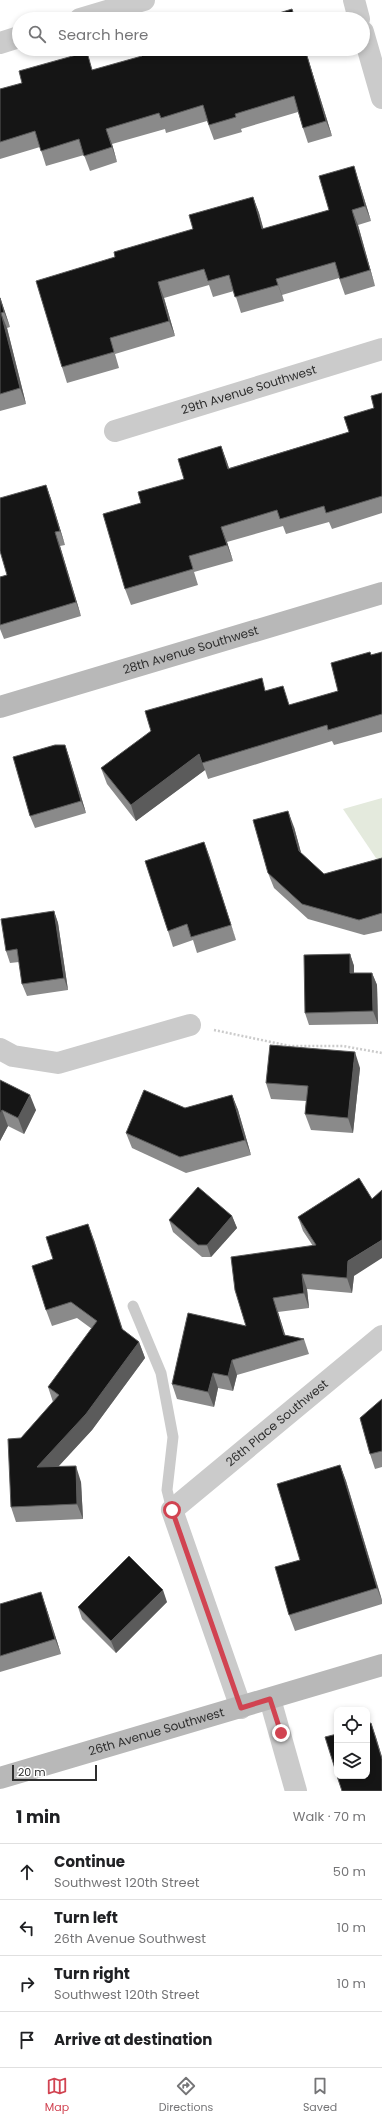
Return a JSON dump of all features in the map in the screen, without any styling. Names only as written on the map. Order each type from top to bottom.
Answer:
[{"type":"street","points":[[104,12],[144,0]]},
{"type":"street","points":[[354,0],[357,12]]},
{"type":"street","points":[[0,43],[12,39]]},
{"type":"street","points":[[370,56],[382,98]]},
{"type":"street","name":"29th Avenue Southwest","points":[[115,432],[382,348]]},
{"type":"street","name":"28th Avenue Southwest","points":[[0,707],[382,593]]},
{"type":"street","points":[[0,1049],[13,1056],[58,1064],[190,1025]]},
{"type":"street","name":"26th Place Southwest","points":[[172,1510],[382,1336]]},
{"type":"street","points":[[172,1510],[241,1708]]},
{"type":"street","name":"26th Avenue Southwest","points":[[0,1778],[241,1708],[382,1665]]},
{"type":"street","points":[[270,1699],[296,1791]]},
{"type":"lane","points":[[133,1306],[162,1380],[173,1437],[167,1490],[172,1510]]},
{"type":"path","points":[[190,1025],[290,1046],[343,1046],[382,1054]]},
{"type":"shaded area","points":[[382,798],[382,867],[343,809]]},
{"type":"building","points":[[292,9],[293,12],[282,12]]},
{"type":"building","points":[[73,56],[88,56],[92,70],[142,56],[307,56],[326,121],[303,128],[294,96],[235,114],[236,117],[209,125],[203,105],[161,118],[159,113],[106,129],[112,147],[84,156],[79,139],[41,151],[35,131],[0,142],[0,89],[22,83],[19,71]]},
{"type":"building","points":[[354,166],[365,206],[352,210],[370,270],[340,279],[335,262],[276,279],[278,285],[235,297],[229,275],[208,281],[204,269],[158,282],[169,321],[110,338],[114,352],[62,367],[36,281],[115,257],[114,252],[193,229],[189,215],[253,197],[262,229],[329,210],[319,176]]},
{"type":"building","points":[[0,298],[4,312],[1,313],[20,388],[0,394]]},
{"type":"building","points":[[382,393],[382,496],[326,513],[324,506],[280,519],[277,510],[221,527],[227,545],[189,556],[193,569],[125,589],[103,514],[141,503],[138,492],[184,479],[178,459],[221,446],[228,469],[349,432],[344,417],[374,408],[371,396]]},
{"type":"building","points":[[46,485],[60,531],[55,532],[76,602],[0,625],[0,577],[7,575],[0,551],[0,498]]},
{"type":"building","points":[[370,652],[371,655],[382,652],[382,714],[328,730],[327,725],[202,763],[199,754],[131,805],[101,768],[151,731],[145,711],[262,678],[265,691],[283,686],[289,705],[338,691],[331,663]]},
{"type":"building","points":[[55,745],[65,745],[81,801],[30,816],[13,757]]},
{"type":"building","points":[[288,811],[299,851],[324,874],[382,858],[382,913],[359,920],[302,904],[268,873],[253,820]]},
{"type":"building","points":[[204,842],[231,925],[191,937],[187,924],[168,931],[145,861]]},
{"type":"building","points":[[54,911],[64,978],[22,984],[17,949],[6,951],[1,919]]},
{"type":"building","points":[[350,954],[350,973],[372,973],[373,1011],[305,1013],[304,955]]},
{"type":"building","points":[[270,1045],[355,1052],[348,1118],[305,1114],[308,1086],[266,1083]]},
{"type":"building","points":[[0,1080],[30,1095],[18,1118],[2,1110],[0,1114]]},
{"type":"building","points":[[144,1090],[185,1108],[232,1095],[245,1140],[180,1157],[126,1133]]},
{"type":"building","points":[[359,1178],[372,1199],[382,1190],[382,1240],[348,1261],[347,1278],[302,1274],[304,1293],[273,1298],[284,1335],[304,1339],[232,1360],[228,1376],[213,1373],[208,1392],[172,1384],[188,1313],[246,1326],[235,1290],[231,1257],[316,1245],[298,1217]]},
{"type":"building","points":[[198,1187],[232,1216],[207,1245],[198,1245],[169,1220]]},
{"type":"building","points":[[88,1224],[122,1329],[139,1342],[86,1414],[37,1467],[76,1466],[77,1504],[11,1507],[8,1439],[21,1438],[59,1395],[48,1387],[97,1321],[71,1302],[46,1310],[32,1266],[53,1259],[46,1237]]},
{"type":"building","points":[[382,1399],[382,1451],[370,1454],[360,1418]]},
{"type":"building","points":[[340,1465],[377,1588],[289,1615],[275,1567],[300,1560],[277,1484]]},
{"type":"building","points":[[129,1556],[163,1590],[111,1641],[78,1607]]},
{"type":"building","points":[[41,1592],[55,1639],[0,1656],[0,1604]]},
{"type":"building","points":[[370,1723],[382,1759],[382,1791],[342,1791],[338,1779],[370,1779]]},
{"type":"building","points":[[334,1735],[334,1766],[325,1737]]},
{"type":"route","points":[[172,1510],[241,1708],[270,1699],[281,1733]]}]
